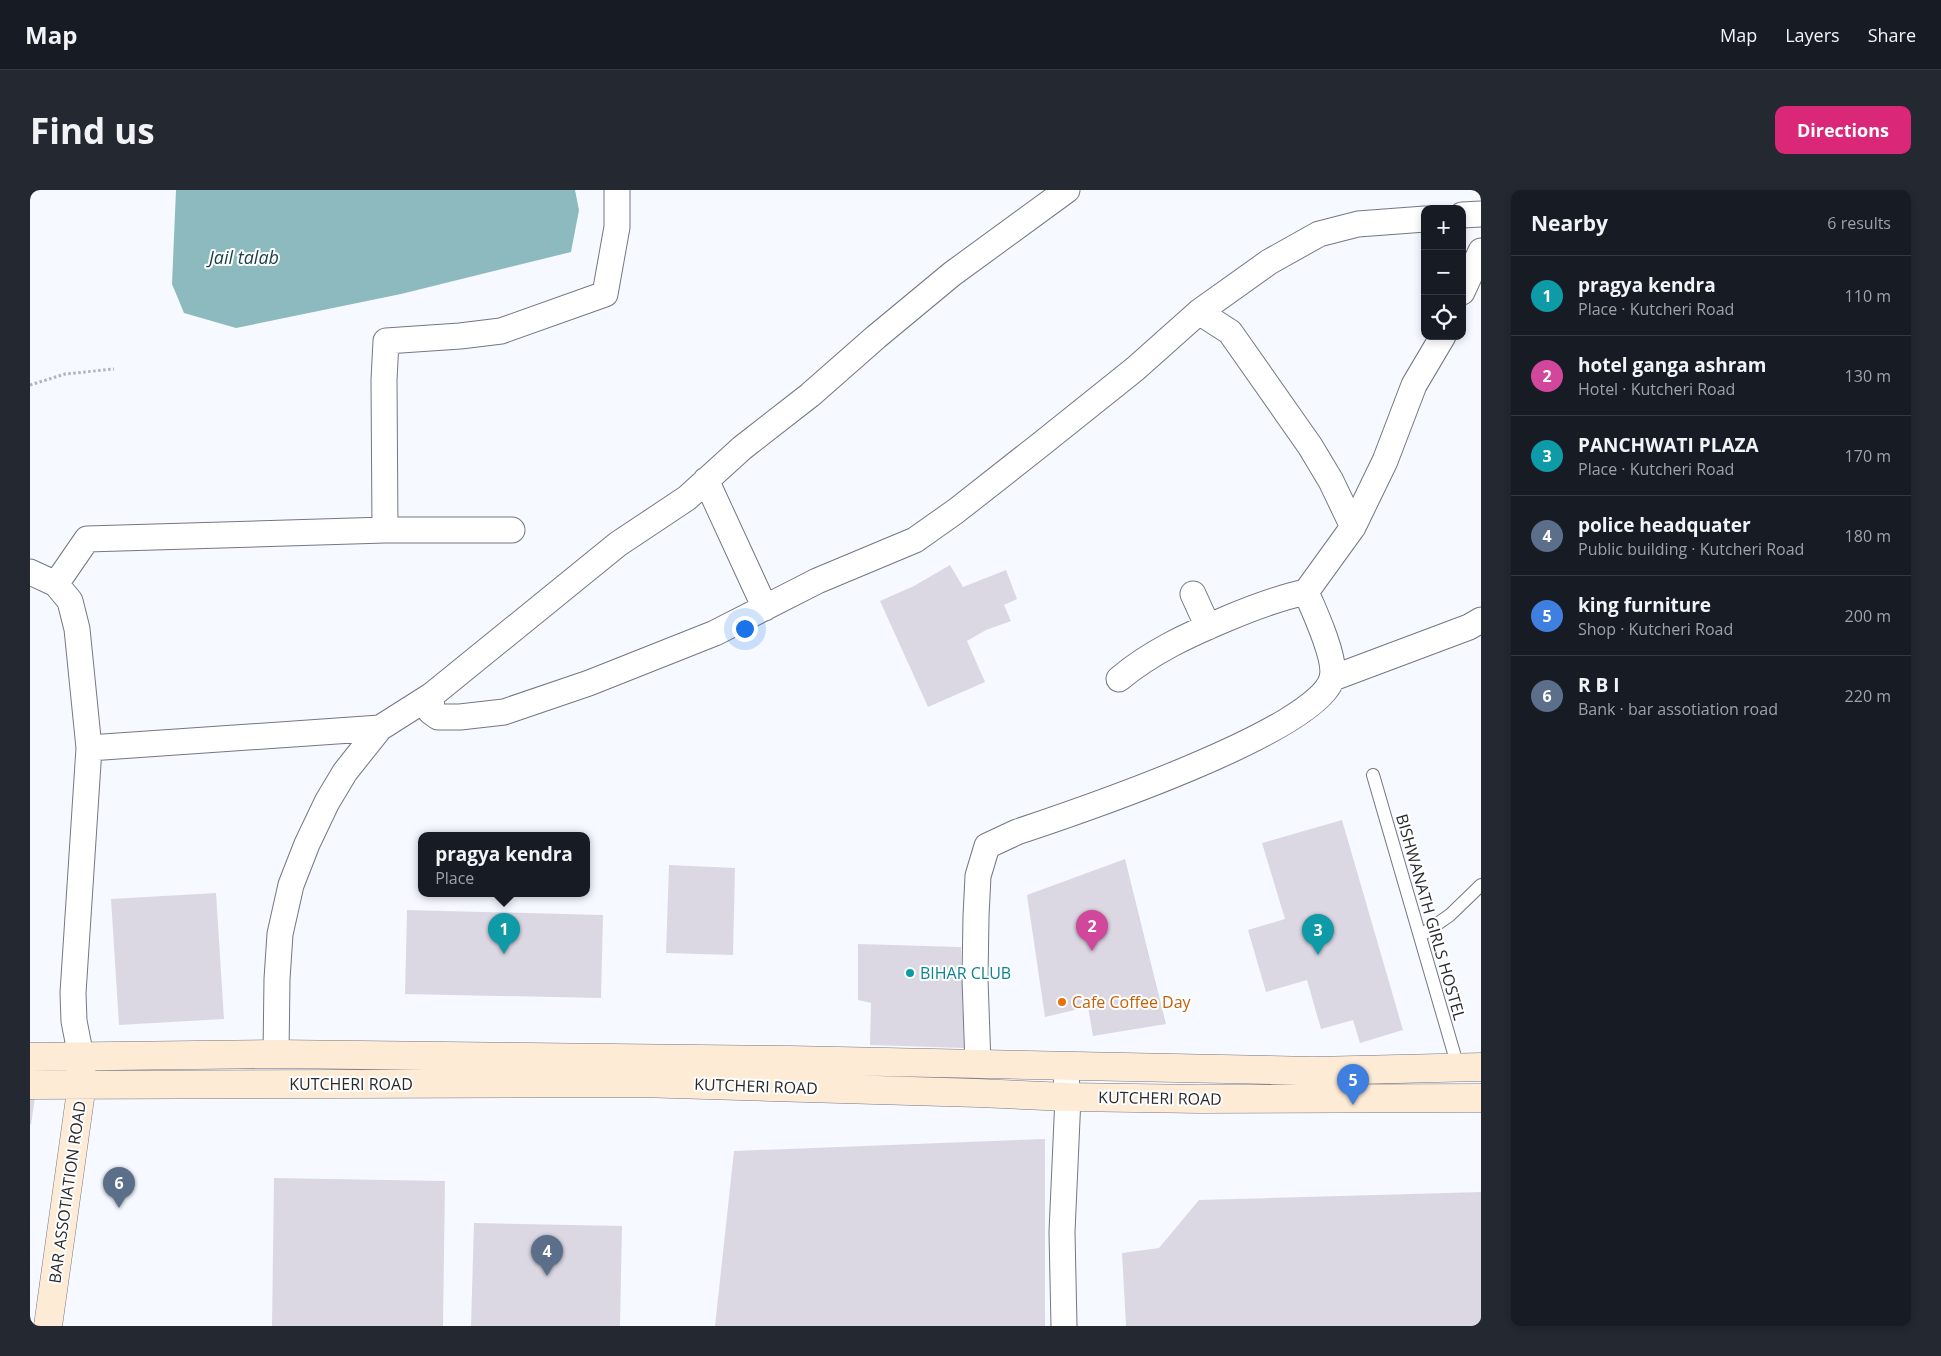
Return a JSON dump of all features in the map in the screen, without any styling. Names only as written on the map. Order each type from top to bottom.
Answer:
[{"type":"main road","points":[[30,1057],[276,1054],[1314,1071],[1469,1067]]},
{"type":"main road","name":"BAR ASSOTIATION ROAD","points":[[48,1326],[82,1084],[81,1057]]},
{"type":"main road","name":"KUTCHERI ROAD","points":[[30,1085],[639,1083],[1068,1097],[1200,1099],[1481,1098]]},
{"type":"street","points":[[385,530],[384,380],[386,341],[460,336],[501,330],[605,294],[617,227],[616,190]]},
{"type":"street","points":[[276,1054],[280,934],[291,886],[307,844],[327,802],[345,772],[380,728],[432,695],[618,544],[687,498],[952,274],[1067,190]]},
{"type":"street","points":[[1466,215],[1481,214]]},
{"type":"street","points":[[432,695],[431,712],[438,717],[460,717],[504,712],[590,683],[715,633],[817,581],[914,540],[956,511],[1040,445],[1135,369],[1199,312],[1269,262],[1318,234],[1358,224],[1421,219]]},
{"type":"street","points":[[1466,283],[1481,251]]},
{"type":"street","points":[[1199,312],[1230,332],[1331,480],[1353,526]]},
{"type":"street","points":[[1119,679],[1154,653],[1208,627],[1283,597],[1306,592],[1353,526],[1385,461],[1414,385],[1441,340]]},
{"type":"street","points":[[706,480],[765,608]]},
{"type":"street","points":[[56,584],[87,539],[385,530],[512,530]]},
{"type":"street","points":[[30,572],[56,584],[70,601],[76,629],[89,748],[73,993],[74,1021],[81,1057]]},
{"type":"street","points":[[978,1065],[975,978],[976,916],[978,876],[987,846],[1017,832],[1142,787],[1223,754],[1274,729],[1312,703],[1328,688],[1332,678],[1332,667],[1324,635],[1306,592]]},
{"type":"street","points":[[1193,594],[1208,627]]},
{"type":"street","points":[[1332,678],[1469,627],[1481,620]]},
{"type":"street","points":[[89,748],[380,728]]},
{"type":"street","points":[[1064,1326],[1062,1232],[1068,1097],[1065,1066]]},
{"type":"lane","name":"BISHWANATH GIRLS HOSTEL","points":[[1373,775],[1420,936],[1469,1067]]},
{"type":"lane","points":[[1420,936],[1450,916],[1481,885]]},
{"type":"path","points":[[30,385],[65,374],[114,369]]},
{"type":"water","name":"Jail talab","points":[[176,190],[575,190],[579,210],[571,252],[401,294],[236,328],[184,313],[172,284]]},
{"type":"building","points":[[950,565],[963,587],[1006,570],[1017,599],[1004,605],[1011,621],[986,630],[967,641],[985,682],[928,707],[880,601],[914,586]]},
{"type":"building","points":[[1342,820],[1403,1030],[1360,1043],[1353,1020],[1321,1029],[1307,980],[1266,992],[1248,930],[1285,919],[1262,843]]},
{"type":"building","points":[[1125,859],[1166,1024],[1093,1036],[1088,1007],[1045,1017],[1027,895]]},
{"type":"building","points":[[669,865],[735,868],[733,955],[666,953]]},
{"type":"building","points":[[216,893],[224,1019],[119,1025],[111,899]]},
{"type":"building","points":[[407,910],[603,915],[601,998],[405,994]]},
{"type":"building","name":"BIHAR CLUB","points":[[858,944],[961,947],[964,1048],[870,1045],[871,1003],[858,1000]]},
{"type":"building","points":[[30,1097],[35,1097],[31,1125],[30,1124]]},
{"type":"building","points":[[1045,1139],[1045,1326],[715,1326],[734,1151]]},
{"type":"building","points":[[274,1178],[445,1181],[443,1326],[272,1326]]},
{"type":"building","points":[[1481,1192],[1481,1326],[1126,1326],[1122,1253],[1159,1248],[1199,1200]]},
{"type":"building","points":[[474,1223],[622,1226],[620,1326],[471,1326]]},
{"type":"place","name":"hotel ganga ashram","points":[[1092,951]]},
{"type":"place","name":"pragya kendra","points":[[504,954]]},
{"type":"place","name":"PANCHWATI PLAZA","points":[[1318,955]]},
{"type":"place","name":"BIHAR CLUB","points":[[910,973]]},
{"type":"place","name":"Cafe Coffee Day","points":[[1062,1002]]},
{"type":"place","name":"king furniture","points":[[1353,1105]]},
{"type":"place","name":"R B I","points":[[119,1208]]},
{"type":"place","name":"police headquater","points":[[547,1276]]}]
